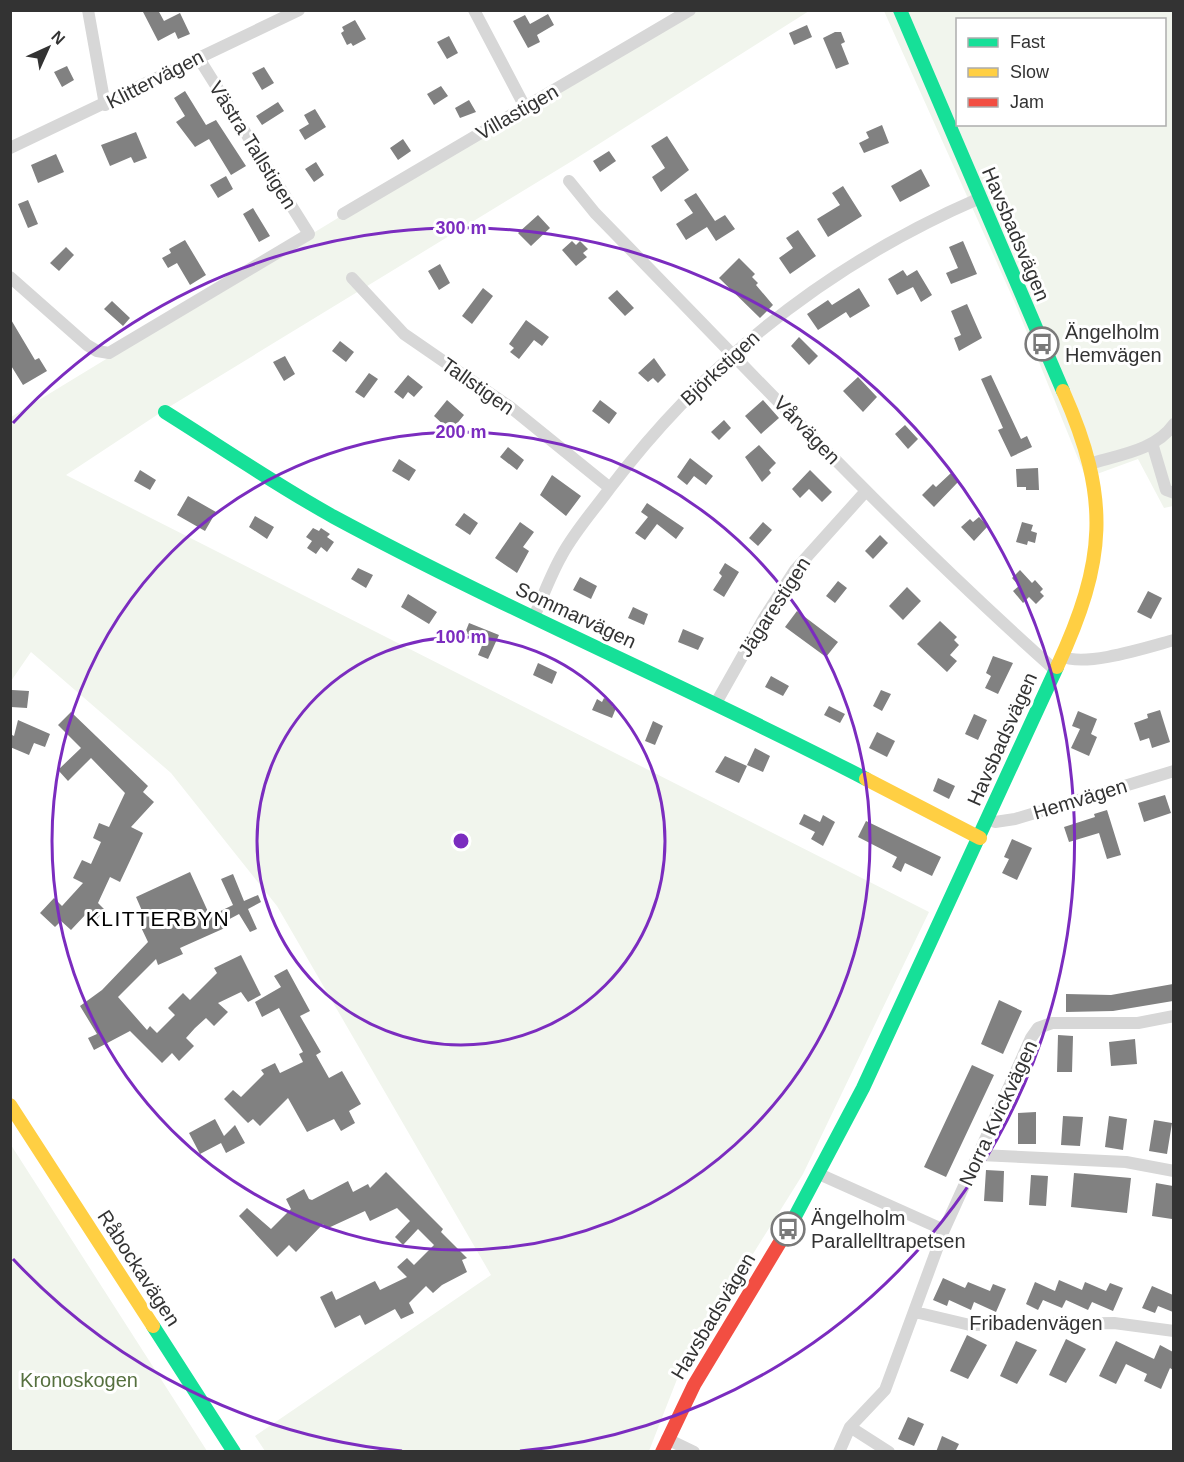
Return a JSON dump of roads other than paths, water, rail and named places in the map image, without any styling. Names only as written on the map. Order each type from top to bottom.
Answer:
[{"type":"street","points":[[88,10],[105,105]]},
{"type":"street","points":[[474,10],[525,107]]},
{"type":"street","name":"Villastigen","points":[[343,214],[690,10]]},
{"type":"street","name":"Havsbadsvägen","points":[[664,1445],[694,1385],[819,1174],[863,1088],[1062,656],[1080,614],[1094,562],[1098,534],[1089,465],[1070,406],[900,10]]},
{"type":"street","name":"Klittervägen","points":[[10,148],[105,105],[198,57],[298,11]]},
{"type":"street","name":"Västra Tallstigen","points":[[10,277],[87,345],[97,351],[109,353],[309,234],[198,57]]},
{"type":"street","name":"Vårvägen","points":[[569,182],[595,213],[866,491],[977,601],[1055,670]]},
{"type":"street","name":"Björkstigen","points":[[534,617],[561,555],[610,488],[668,416],[732,353],[839,272],[932,218],[981,198]]},
{"type":"street","name":"Tallstigen","points":[[352,279],[404,334],[510,406],[610,488]]},
{"type":"street","name":"Sommarvägen","points":[[165,412],[333,516],[534,617],[716,703],[980,837]]},
{"type":"street","points":[[1089,465],[1139,450],[1163,436],[1173,424]]},
{"type":"street","points":[[1152,442],[1166,490],[1173,493]]},
{"type":"street","name":"Jägarestigen","points":[[716,703],[764,618],[795,570],[866,491]]},
{"type":"street","points":[[1062,656],[1071,661],[1088,659],[1173,640]]},
{"type":"street","name":"Hemvägen","points":[[987,819],[994,822],[1015,819],[1173,771]]},
{"type":"street","name":"Norra Kvickvägen","points":[[944,1230],[980,1155],[1031,1038],[1038,1028],[1052,1023],[1138,1023],[1173,1016]]},
{"type":"street","name":"Råbockavägen","points":[[10,1106],[234,1452]]},
{"type":"street","points":[[980,1155],[1126,1162],[1173,1171]]},
{"type":"street","points":[[819,1174],[944,1230],[885,1390],[850,1427],[839,1452]]},
{"type":"street","name":"Fribadenvägen","points":[[915,1312],[970,1325],[1114,1323],[1173,1331]]},
{"type":"street","points":[[850,1427],[889,1452]]},
{"type":"street","points":[[664,1445],[694,1452]]},
{"type":"place","name":"Ängelholm Hemvägen","points":[[1042,344]]},
{"type":"place","name":"Ängelholm Parallelltrapetsen","points":[[788,1229]]},
{"type":"district","name":"KLITTERBYN","points":[[158,919]]},
{"type":"park label","name":"Kronoskogen","points":[[79,1380]]}]
